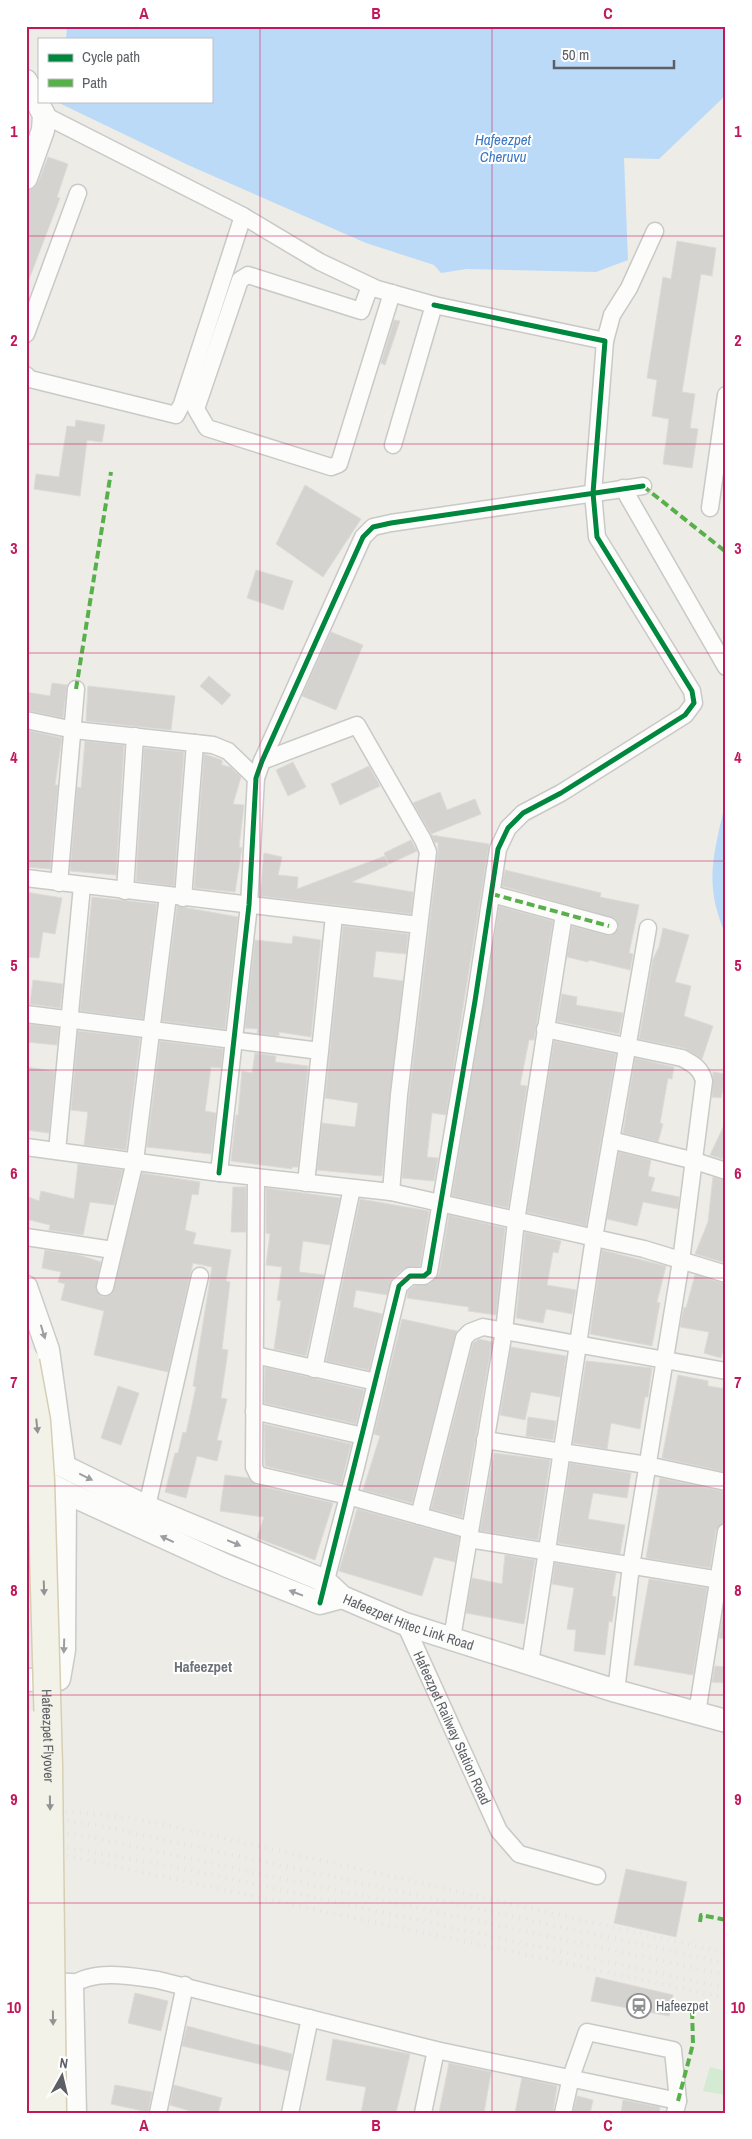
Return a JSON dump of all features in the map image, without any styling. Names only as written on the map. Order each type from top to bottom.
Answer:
[{"type":"main road","points":[[26,81],[38,99]]},
{"type":"main road","points":[[26,178],[43,130],[44,115],[40,102]]},
{"type":"main road","points":[[26,1287],[48,1350],[64,1466]]},
{"type":"main road","name":"Hafeezpet Flyover","points":[[26,1361],[37,1422],[41,1480],[49,1766],[53,2113]]},
{"type":"main road","points":[[26,1448],[323,1592]]},
{"type":"main road","points":[[26,1472],[64,1492],[227,1566],[323,1592]]},
{"type":"main road","points":[[26,1680],[59,1679],[62,1668],[64,1650],[64,1492]]},
{"type":"main road","name":"Hafeezpet Hitec Link Road","points":[[323,1592],[342,1597],[406,1624],[616,1691],[726,1721]]},
{"type":"main road","name":"Hafeezpet Flyover","points":[[26,1722],[31,2113]]},
{"type":"main road","points":[[26,1984],[72,1985],[75,2113]]},
{"type":"main road","points":[[26,2081],[74,2080]]},
{"type":"street","points":[[44,115],[243,216],[320,262],[370,286],[434,305],[606,341]]},
{"type":"street","points":[[26,334],[78,192]]},
{"type":"street","points":[[26,375],[30,379],[176,415],[182,404],[243,216]]},
{"type":"street","points":[[323,1592],[399,1286],[410,1276],[424,1276],[429,1272],[476,1001],[498,849],[508,828],[523,813],[562,793],[685,714],[694,703],[692,691],[597,537],[593,492],[606,341],[612,315],[629,288],[655,231]]},
{"type":"street","points":[[370,286],[361,311],[248,275],[240,280],[196,409],[207,428],[332,467],[339,464],[392,293]]},
{"type":"street","points":[[393,445],[434,305]]},
{"type":"street","points":[[710,508],[726,395]]},
{"type":"street","points":[[219,1173],[249,905],[256,778],[363,537],[373,527],[593,492],[643,486]]},
{"type":"street","points":[[622,488],[726,667]]},
{"type":"street","points":[[59,883],[74,730],[76,688]]},
{"type":"street","points":[[26,720],[74,730],[213,745],[228,751],[256,778]]},
{"type":"street","points":[[262,761],[357,725],[428,852],[399,1095],[391,1192]]},
{"type":"street","points":[[125,890],[135,736]]},
{"type":"street","points":[[105,1287],[135,1161],[152,1029],[175,897],[195,743]]},
{"type":"street","points":[[26,878],[419,925]]},
{"type":"street","points":[[57,1151],[82,886]]},
{"type":"street","points":[[492,894],[609,926]]},
{"type":"street","points":[[452,1638],[504,1331],[516,1221],[564,914]]},
{"type":"street","points":[[306,1182],[334,916]]},
{"type":"street","points":[[530,1663],[594,1238],[648,928]]},
{"type":"street","points":[[26,1014],[320,1051]]},
{"type":"street","points":[[545,1029],[682,1058],[696,1065],[702,1073],[704,1081],[682,1261],[631,1566],[616,1691]]},
{"type":"street","points":[[611,1140],[695,1161],[726,1171]]},
{"type":"street","points":[[26,1147],[219,1173],[391,1192],[594,1238],[726,1274]]},
{"type":"street","points":[[256,1177],[254,1467],[258,1475],[348,1496],[418,1516],[469,1534],[547,1552],[723,1581]]},
{"type":"street","points":[[314,1369],[352,1188]]},
{"type":"street","points":[[26,1237],[113,1250]]},
{"type":"street","points":[[149,1508],[200,1276]]},
{"type":"street","points":[[418,1516],[464,1338],[470,1332],[483,1327],[726,1371]]},
{"type":"street","points":[[255,1355],[376,1382]]},
{"type":"street","points":[[254,1411],[363,1436]]},
{"type":"street","points":[[485,1440],[647,1465],[726,1482]]},
{"type":"street","points":[[697,1713],[723,1581],[726,1532]]},
{"type":"street","name":"Hafeezpet Railway Station Road","points":[[406,1624],[499,1831],[518,1854],[597,1876]]},
{"type":"street","points":[[72,1985],[83,1978],[127,1975],[185,1985],[436,2050],[571,2077],[677,2107],[673,2050],[587,2032],[571,2077],[563,2113]]},
{"type":"street","points":[[158,2113],[185,1985]]},
{"type":"street","points":[[290,2113],[310,2018]]},
{"type":"street","points":[[423,2113],[436,2050]]},
{"type":"green space","points":[[710,2067],[726,2071],[726,2095],[703,2091]]},
{"type":"water","name":"Hafeezpet Cheruvu","points":[[67,26],[726,26],[726,95],[659,159],[624,158],[628,260],[596,272],[467,269],[441,273],[434,265],[366,243],[188,165],[57,102],[212,102],[212,38],[66,38]]},
{"type":"water","points":[[726,810],[726,935],[715,903],[712,874],[719,830],[723,813]]},
{"type":"building","points":[[48,157],[68,164],[57,197],[60,198],[28,282],[26,281],[26,191],[34,188],[38,183]]},
{"type":"building","points":[[677,241],[716,248],[712,276],[701,274],[682,392],[695,394],[690,428],[698,429],[692,468],[663,464],[669,419],[652,416],[657,380],[647,378],[663,277],[671,279]]},
{"type":"building","points":[[394,320],[400,321],[385,365],[381,363]]},
{"type":"building","points":[[76,420],[105,425],[102,442],[87,440],[80,496],[34,489],[36,474],[59,477],[67,426],[75,427]]},
{"type":"building","points":[[305,485],[361,519],[323,577],[276,544]]},
{"type":"building","points":[[256,570],[293,581],[283,610],[247,598]]},
{"type":"building","points":[[331,632],[363,645],[336,710],[302,696]]},
{"type":"building","points":[[209,676],[231,695],[222,705],[200,686]]},
{"type":"building","points":[[52,683],[67,685],[63,718],[26,710],[26,692],[50,696]]},
{"type":"building","points":[[88,686],[175,696],[171,730],[86,721]]},
{"type":"building","points":[[26,730],[62,738],[55,785],[58,785],[50,869],[26,867]]},
{"type":"building","points":[[85,741],[124,745],[116,875],[70,871],[77,787],[81,788]]},
{"type":"building","points":[[144,748],[184,752],[174,886],[136,881]]},
{"type":"building","points":[[204,754],[222,760],[222,765],[230,767],[241,777],[233,804],[244,805],[239,847],[242,848],[235,892],[194,888]]},
{"type":"building","points":[[293,762],[306,787],[288,796],[276,770]]},
{"type":"building","points":[[369,766],[380,786],[340,805],[331,784]]},
{"type":"building","points":[[440,792],[447,810],[475,799],[481,814],[431,834],[413,803]]},
{"type":"building","points":[[431,835],[489,844],[446,1115],[432,1113],[427,1157],[438,1158],[434,1181],[402,1178],[409,1096],[438,853],[438,842],[435,843]]},
{"type":"building","points":[[411,840],[417,851],[389,864],[384,853]]},
{"type":"building","points":[[264,853],[282,857],[278,875],[298,877],[297,889],[385,856],[388,865],[352,882],[413,892],[411,914],[260,896]]},
{"type":"building","points":[[505,870],[601,893],[600,897],[639,905],[629,953],[633,954],[630,970],[589,960],[588,962],[567,957],[572,926],[611,936],[619,928],[616,919],[502,886]]},
{"type":"building","points":[[26,892],[62,898],[55,934],[43,932],[39,958],[26,957]]},
{"type":"building","points":[[92,897],[157,904],[143,1019],[80,1011]]},
{"type":"building","points":[[177,906],[238,917],[225,1029],[162,1021]]},
{"type":"building","points":[[499,906],[553,921],[534,1040],[529,1040],[520,1085],[527,1086],[508,1208],[452,1196]]},
{"type":"building","points":[[343,926],[408,934],[406,954],[376,951],[373,977],[403,981],[382,1176],[317,1170],[322,1123],[355,1127],[358,1103],[325,1098]]},
{"type":"building","points":[[663,928],[689,935],[675,982],[691,986],[684,1016],[713,1026],[702,1059],[684,1048],[639,1039],[653,959],[659,947]]},
{"type":"building","points":[[293,936],[321,940],[311,1037],[279,1032],[279,1036],[257,1033],[258,1029],[245,1028],[255,940],[292,944]]},
{"type":"building","points":[[33,980],[63,984],[60,1008],[30,1004]]},
{"type":"building","points":[[562,994],[577,997],[576,1005],[623,1013],[619,1034],[557,1021]]},
{"type":"building","points":[[27,1024],[59,1028],[57,1045],[26,1042]]},
{"type":"building","points":[[78,1031],[140,1038],[126,1150],[84,1145],[88,1112],[71,1110]]},
{"type":"building","points":[[160,1041],[223,1049],[221,1068],[211,1067],[205,1111],[216,1113],[211,1154],[147,1147]]},
{"type":"building","points":[[554,1041],[616,1054],[586,1226],[527,1212]]},
{"type":"building","points":[[255,1053],[276,1056],[275,1062],[308,1066],[298,1167],[292,1167],[292,1169],[231,1161],[242,1071],[252,1073]]},
{"type":"building","points":[[635,1058],[674,1067],[672,1079],[668,1078],[660,1123],[663,1124],[658,1142],[623,1133]]},
{"type":"building","points":[[26,1067],[55,1071],[49,1133],[26,1130]]},
{"type":"building","points":[[713,1072],[726,1074],[721,1098],[712,1097]]},
{"type":"building","points":[[726,1121],[726,1160],[710,1155]]},
{"type":"building","points":[[619,1152],[651,1160],[648,1176],[655,1178],[651,1191],[679,1197],[678,1209],[643,1202],[637,1226],[607,1219]]},
{"type":"building","points":[[78,1164],[123,1170],[114,1205],[90,1202],[83,1235],[49,1230],[50,1225],[26,1219],[26,1196],[39,1201],[41,1191],[74,1199]]},
{"type":"building","points":[[142,1173],[200,1182],[198,1195],[192,1194],[185,1230],[196,1233],[193,1244],[231,1250],[226,1281],[230,1282],[222,1349],[228,1350],[221,1398],[227,1399],[217,1440],[222,1441],[217,1461],[197,1456],[186,1498],[165,1492],[175,1453],[178,1453],[183,1432],[186,1433],[196,1387],[193,1386],[212,1267],[193,1263],[168,1372],[94,1355],[104,1311],[61,1300],[65,1284],[58,1282],[61,1272],[42,1268],[45,1250],[79,1255],[101,1262],[96,1290],[102,1297],[112,1294]]},
{"type":"building","points":[[713,1177],[726,1181],[726,1263],[695,1254],[708,1222]]},
{"type":"building","points":[[233,1187],[246,1187],[246,1232],[231,1232]]},
{"type":"building","points":[[266,1188],[340,1198],[330,1245],[303,1241],[299,1272],[324,1275],[306,1356],[274,1349],[281,1301],[277,1300],[282,1267],[266,1265],[270,1234],[266,1233]]},
{"type":"building","points":[[360,1199],[429,1211],[420,1266],[403,1269],[392,1279],[387,1295],[356,1290],[353,1307],[382,1314],[369,1370],[326,1361]]},
{"type":"building","points":[[449,1215],[505,1228],[496,1315],[468,1311],[469,1307],[407,1298],[408,1291],[414,1286],[430,1284],[439,1274]]},
{"type":"building","points":[[525,1232],[561,1241],[558,1253],[553,1252],[547,1285],[576,1290],[572,1314],[546,1309],[543,1323],[516,1318]]},
{"type":"building","points":[[602,1250],[666,1266],[657,1302],[660,1303],[652,1346],[590,1334]]},
{"type":"building","points":[[695,1275],[726,1284],[726,1339],[721,1358],[704,1353],[709,1332],[680,1327],[684,1307],[686,1308]]},
{"type":"building","points":[[402,1319],[457,1331],[412,1503],[363,1490],[380,1436],[374,1434]]},
{"type":"building","points":[[479,1339],[492,1342],[462,1517],[431,1509],[473,1343]]},
{"type":"building","points":[[511,1347],[566,1356],[560,1397],[531,1392],[525,1420],[500,1415]]},
{"type":"building","points":[[586,1361],[652,1368],[648,1397],[645,1397],[640,1429],[611,1423],[607,1449],[573,1443]]},
{"type":"building","points":[[265,1367],[364,1390],[356,1424],[264,1403]]},
{"type":"building","points":[[678,1375],[708,1381],[708,1386],[726,1389],[726,1472],[662,1458]]},
{"type":"building","points":[[118,1386],[139,1393],[121,1445],[101,1438]]},
{"type":"building","points":[[528,1417],[556,1421],[553,1440],[526,1436]]},
{"type":"building","points":[[264,1424],[351,1444],[341,1484],[265,1466]]},
{"type":"building","points":[[494,1453],[550,1460],[538,1540],[480,1531]]},
{"type":"building","points":[[570,1463],[631,1473],[627,1498],[593,1493],[588,1519],[625,1525],[620,1554],[558,1543]]},
{"type":"building","points":[[225,1475],[249,1478],[256,1485],[333,1503],[315,1560],[257,1538],[264,1517],[220,1511]]},
{"type":"building","points":[[660,1478],[726,1492],[723,1523],[716,1530],[710,1568],[646,1558]]},
{"type":"building","points":[[357,1509],[459,1537],[455,1562],[434,1557],[422,1596],[339,1571]]},
{"type":"building","points":[[505,1555],[535,1560],[524,1624],[466,1613],[472,1578],[502,1584]]},
{"type":"building","points":[[555,1563],[616,1573],[612,1596],[616,1597],[612,1622],[609,1621],[605,1655],[574,1651],[576,1630],[567,1629],[574,1588],[552,1584]]},
{"type":"building","points":[[649,1579],[707,1588],[693,1675],[634,1665]]},
{"type":"building","points":[[726,1604],[726,1639],[719,1638]]},
{"type":"building","points":[[715,1666],[726,1667],[726,1683],[712,1682]]},
{"type":"building","points":[[626,1869],[687,1882],[676,1937],[614,1923]]},
{"type":"building","points":[[596,1977],[673,1995],[669,2016],[591,2001]]},
{"type":"building","points":[[135,1993],[168,2001],[161,2031],[128,2023]]},
{"type":"building","points":[[187,2026],[292,2054],[289,2071],[182,2046]]},
{"type":"building","points":[[333,2039],[410,2054],[396,2113],[361,2113],[366,2087],[326,2080]]},
{"type":"building","points":[[449,2063],[491,2072],[484,2113],[439,2113]]},
{"type":"building","points":[[522,2078],[557,2086],[553,2113],[515,2113]]},
{"type":"building","points":[[115,2085],[152,2092],[148,2112],[111,2104]]},
{"type":"building","points":[[174,2085],[222,2098],[218,2113],[197,2113],[170,2105]]},
{"type":"building","points":[[577,2096],[593,2100],[590,2113],[573,2113]]},
{"type":"building","points":[[623,2100],[660,2107],[659,2113],[621,2113]]},
{"type":"railway","points":[[31,1808],[132,1818],[726,1953]]},
{"type":"railway","points":[[26,1814],[111,1828],[726,1963]]},
{"type":"railway","points":[[26,1828],[91,1837],[726,1975]]},
{"type":"railway","points":[[26,1840],[191,1870],[726,1988]]},
{"type":"railway","points":[[26,1847],[726,1998]]},
{"type":"marked path","points":[[76,689],[111,472]]},
{"type":"marked path","points":[[643,486],[726,552]]},
{"type":"marked path","points":[[492,894],[609,926]]},
{"type":"marked path","points":[[700,1922],[701,1915],[726,1920]]},
{"type":"marked path","points":[[678,2101],[693,2044],[692,2008]]},
{"type":"cycle path","points":[[320,1603],[399,1286],[410,1276],[424,1276],[429,1272],[475,1001],[498,849],[508,828],[523,813],[561,793],[685,715],[694,703],[692,691],[597,537],[593,493],[605,341],[434,305]]},
{"type":"cycle path","points":[[219,1173],[249,905],[256,778],[363,537],[373,527],[391,523],[643,486]]},
{"type":"place","name":"Hafeezpet","points":[[639,2006]]},
{"type":"district","name":"Hafeezpet","points":[[203,1667]]}]
